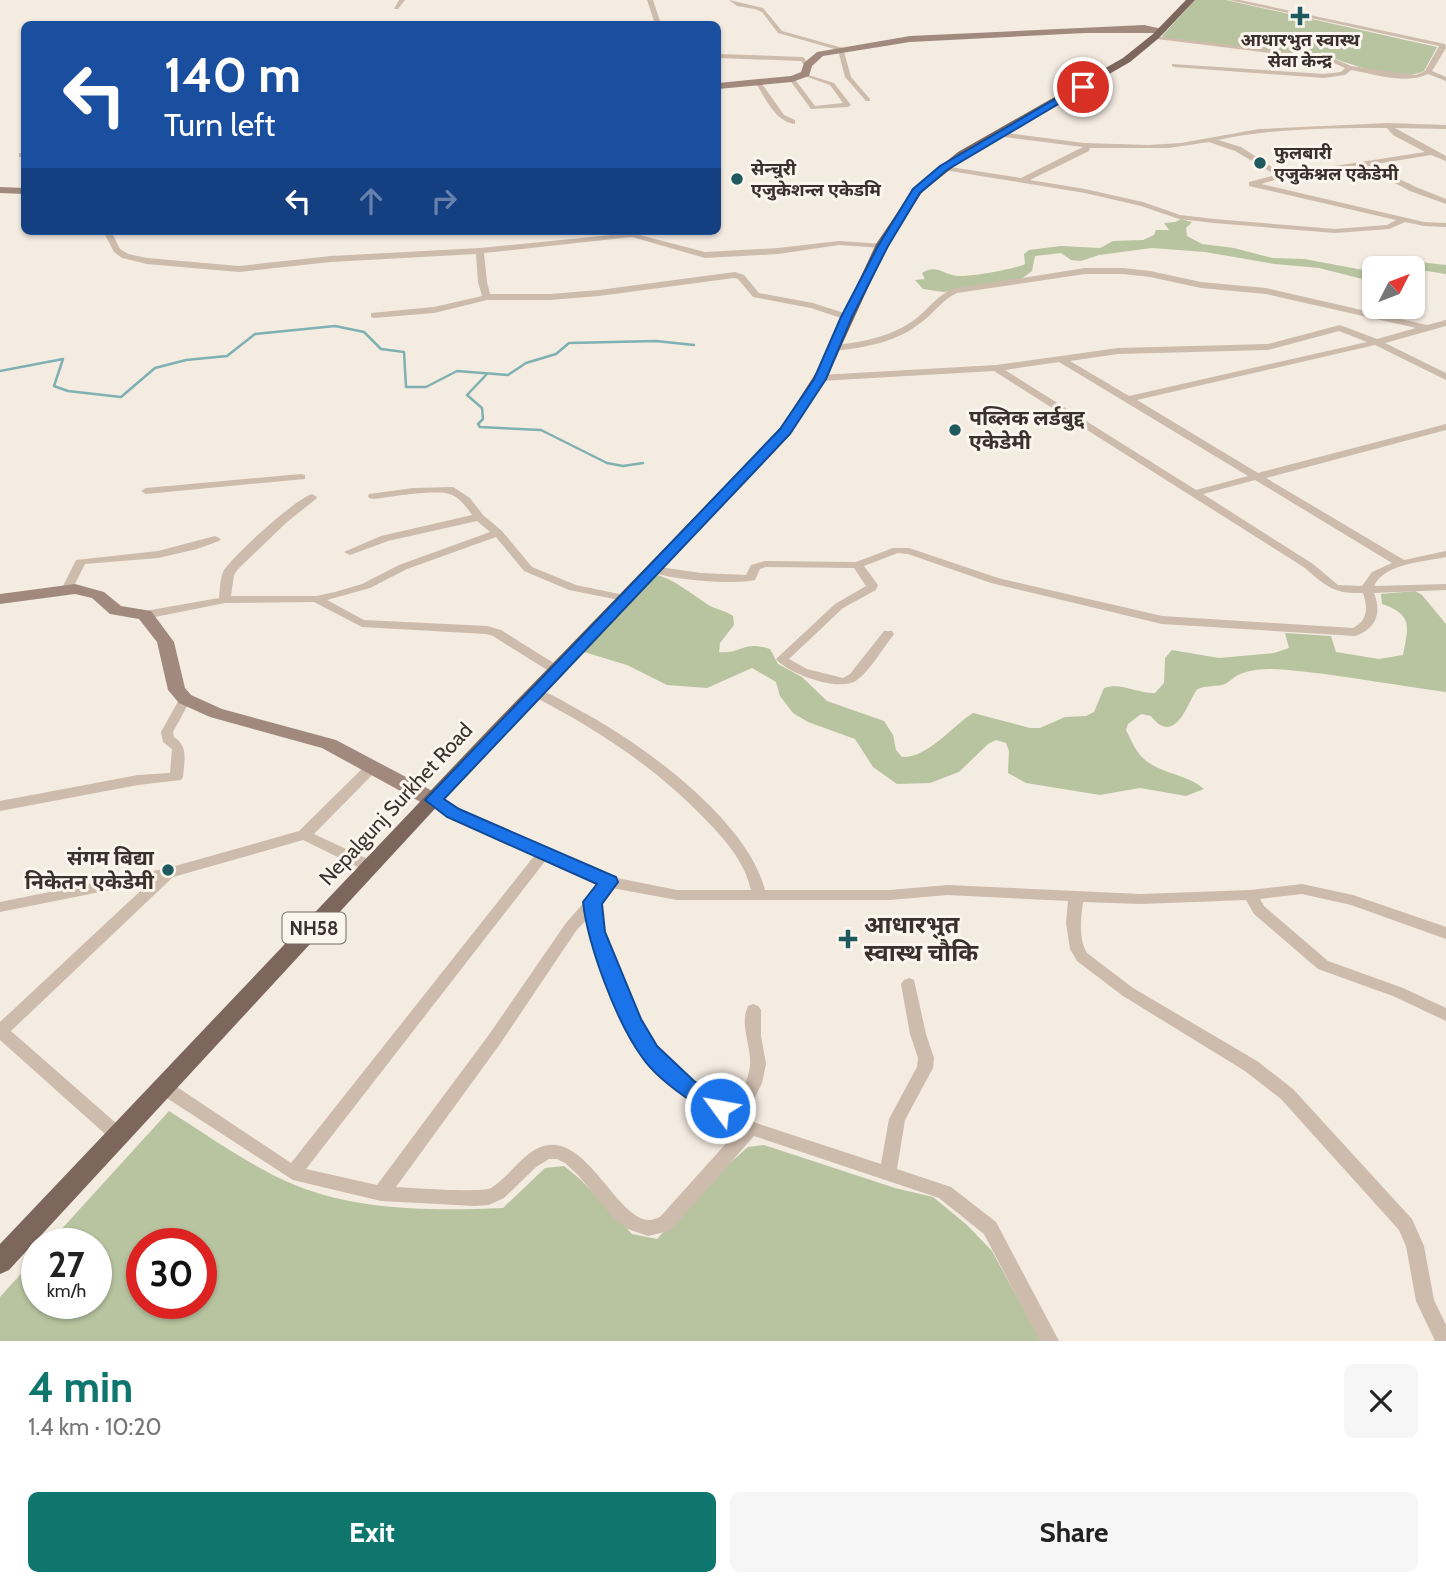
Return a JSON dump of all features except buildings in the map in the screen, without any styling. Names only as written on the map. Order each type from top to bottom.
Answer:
[{"type":"main road","name":"NH58","points":[[626,596],[785,432],[820,379],[846,317],[883,246],[916,191],[944,168],[999,134],[1115,68],[1163,30],[1191,0]]},
{"type":"main road","name":"Nepalgunj Surkhet Road","points":[[0,1262],[626,596]]},
{"type":"street","points":[[396,8],[402,0]]},
{"type":"street","points":[[650,0],[657,21]]},
{"type":"street","points":[[732,0],[740,6],[760,9],[770,17],[780,32],[841,49]]},
{"type":"street","points":[[1152,38],[1328,58],[1349,68],[1413,78],[1428,72],[1445,45],[1231,0]]},
{"type":"street","points":[[721,86],[792,79],[805,69],[812,57],[841,49],[948,36],[1144,28],[1163,30]]},
{"type":"street","points":[[841,49],[848,77],[868,100]]},
{"type":"street","points":[[721,56],[803,59],[805,69],[832,84],[848,105],[813,108],[792,79]]},
{"type":"street","points":[[1174,65],[1324,76],[1343,74],[1349,68]]},
{"type":"street","points":[[1428,72],[1446,79]]},
{"type":"street","points":[[758,82],[781,116],[792,122]]},
{"type":"street","points":[[999,134],[1047,142],[1170,146],[1258,131],[1388,125],[1446,127]]},
{"type":"street","points":[[1388,125],[1446,159]]},
{"type":"street","points":[[1211,140],[1238,149],[1282,176]]},
{"type":"street","points":[[1021,181],[1086,149],[1088,144]]},
{"type":"street","points":[[1432,153],[1282,176],[1252,184],[1424,224],[1446,225]]},
{"type":"street","points":[[1365,165],[1446,202]]},
{"type":"street","points":[[944,168],[1085,191],[1143,204],[1179,216],[1214,221],[1335,231],[1389,227],[1404,219]]},
{"type":"street","points":[[0,190],[21,191]]},
{"type":"street","points":[[109,235],[117,250],[125,256],[148,261],[239,270],[331,259],[480,251],[586,235]]},
{"type":"street","points":[[609,235],[640,237],[705,255],[764,252],[839,243],[883,246]]},
{"type":"street","points":[[480,251],[484,274],[482,287],[487,297]]},
{"type":"street","points":[[835,348],[883,340],[914,324],[940,297],[955,292],[1051,279],[1085,271],[1150,274],[1201,285],[1266,291],[1426,328]]},
{"type":"street","points":[[374,314],[434,310],[487,297],[550,297],[599,293],[735,275],[741,277],[756,295],[813,306],[846,317]]},
{"type":"street","points":[[1130,399],[1376,342],[1446,323]]},
{"type":"street","points":[[820,379],[996,368],[1118,351],[1268,346],[1340,328],[1376,342],[1446,377]]},
{"type":"street","points":[[1059,358],[1402,564]]},
{"type":"street","points":[[996,368],[1309,565],[1334,587],[1446,587]]},
{"type":"street","points":[[1195,493],[1446,428]]},
{"type":"street","points":[[146,491],[301,477]]},
{"type":"street","points":[[373,496],[412,491],[453,491],[466,500],[479,517],[498,533],[528,569],[545,579],[573,589],[626,596]]},
{"type":"street","points":[[225,600],[229,572],[247,551],[276,528],[303,500],[312,497]]},
{"type":"street","points":[[350,552],[385,538],[479,517]]},
{"type":"street","points":[[0,599],[75,589],[98,594],[116,610],[145,615],[225,600],[316,599],[366,586],[403,567],[498,533]]},
{"type":"street","points":[[67,590],[80,562],[95,558],[147,556],[215,539]]},
{"type":"street","points":[[650,572],[696,578],[751,578],[755,567],[765,564],[856,565],[897,550],[909,551],[995,581],[1161,620],[1356,632],[1366,628],[1374,616],[1374,604],[1367,589],[1370,578],[1382,569],[1446,554]]},
{"type":"street","points":[[856,565],[869,580],[872,588],[839,606],[782,659],[787,665],[845,682],[854,677],[888,634]]},
{"type":"street","points":[[316,599],[362,623],[487,630],[497,633],[556,670]]},
{"type":"street","points":[[145,615],[165,642],[177,690],[185,699],[216,713],[329,744],[373,766],[453,813],[609,882],[677,895],[890,895],[947,890],[1076,898],[1250,895],[1302,889],[1353,900],[1446,933]]},
{"type":"street","points":[[535,691],[617,736],[678,783],[743,852],[755,872],[759,893]]},
{"type":"street","points":[[0,806],[138,780],[176,777],[177,746],[168,739],[167,732],[185,699]]},
{"type":"street","points":[[0,907],[168,873],[304,835],[373,766]]},
{"type":"street","points":[[304,835],[371,867]]},
{"type":"street","points":[[293,1173],[544,853]]},
{"type":"street","points":[[119,1136],[0,1031],[168,873]]},
{"type":"street","points":[[381,1193],[494,1040],[571,927],[609,882]]},
{"type":"street","points":[[1250,895],[1259,910],[1323,965],[1386,986],[1446,1016]]},
{"type":"street","points":[[1076,898],[1073,923],[1077,949],[1082,957],[1102,974],[1251,1066],[1278,1087],[1406,1225],[1415,1246],[1425,1301],[1444,1341]]},
{"type":"street","points":[[592,902],[596,932],[632,1021],[649,1052],[687,1087],[744,1124],[945,1192],[989,1228],[1050,1341]]},
{"type":"street","points":[[888,1173],[897,1119],[925,1068],[926,1058],[918,1034],[909,984]]},
{"type":"street","points":[[164,1088],[293,1173],[381,1193],[487,1198],[506,1188],[528,1164],[543,1154],[557,1152],[570,1157],[618,1210],[642,1229],[654,1230],[665,1224],[744,1124],[758,1064],[753,1036],[753,1010]]},
{"type":"green space","points":[[1195,0],[1226,0],[1437,47],[1424,71],[1404,75],[1380,72],[1336,59],[1164,38],[1162,36]]},
{"type":"green space","points":[[1181,219],[1192,222],[1186,228],[1187,236],[1202,244],[1234,248],[1272,258],[1304,259],[1362,270],[1362,279],[1319,268],[1275,264],[1205,252],[1152,248],[1099,255],[1081,261],[1071,260],[1061,253],[1035,256],[1032,271],[1020,280],[943,292],[923,289],[915,280],[925,279],[922,273],[932,269],[965,276],[1012,268],[1025,264],[1024,254],[1029,250],[1061,246],[1100,248],[1113,241],[1143,240],[1154,235],[1156,230],[1169,230],[1164,223]]},
{"type":"green space","points":[[1425,263],[1446,265],[1446,274],[1425,271]]},
{"type":"green space","points":[[653,574],[674,582],[710,606],[733,616],[734,625],[720,643],[719,652],[754,646],[770,649],[778,664],[802,677],[827,701],[884,721],[893,735],[896,750],[902,757],[921,753],[973,713],[1030,728],[1040,728],[1065,717],[1086,716],[1094,712],[1104,688],[1117,686],[1155,693],[1164,683],[1165,658],[1172,650],[1219,658],[1274,653],[1289,648],[1285,633],[1331,636],[1336,652],[1379,659],[1403,655],[1406,623],[1399,613],[1382,604],[1381,594],[1415,591],[1422,595],[1446,624],[1446,692],[1275,669],[1251,671],[1238,675],[1225,684],[1198,689],[1175,724],[1168,727],[1160,725],[1151,716],[1141,714],[1128,724],[1126,730],[1144,759],[1204,789],[1186,796],[1140,788],[1100,795],[1026,783],[1008,773],[1009,751],[1006,743],[996,740],[988,744],[959,772],[930,783],[897,784],[873,767],[855,739],[808,722],[793,713],[780,696],[776,682],[752,668],[707,688],[667,685],[627,665],[584,652]]},
{"type":"green space","points":[[169,1111],[279,1178],[319,1194],[371,1204],[424,1209],[503,1208],[545,1168],[564,1166],[580,1179],[632,1234],[657,1239],[724,1168],[748,1147],[764,1145],[895,1188],[933,1197],[967,1225],[992,1251],[1041,1341],[0,1341],[0,1297],[21,1274],[21,1319],[112,1319],[112,1228],[63,1228]]},
{"type":"waterway","points":[[0,371],[63,359],[54,386],[68,391],[121,397],[155,368],[186,360],[227,356],[255,334],[335,326],[364,332],[381,349],[404,352],[406,387],[426,387],[457,371],[508,375],[526,363],[556,354],[569,343],[656,341],[694,345]]},
{"type":"waterway","points":[[486,375],[467,395],[482,408],[483,419],[478,424],[480,427],[541,430],[607,463],[623,466],[643,463]]},
{"type":"place","name":"आधारभुत स्वास्थ सेवा केन्द्र","points":[[1300,16]]},
{"type":"place","name":"फुलबारी एजुकेश्नल एकेडेमी","points":[[1260,163]]},
{"type":"place","name":"सेन्चुरी एजुकेशन्ल एकेडमि","points":[[737,179]]},
{"type":"place","name":"पब्लिक लर्डबुद्द एकेडेमी","points":[[955,430]]},
{"type":"place","name":"संगम बिद्या निकेतन एकेडेमी","points":[[168,870]]},
{"type":"place","name":"आधारभुत स्वास्थ चौकि","points":[[848,939]]},
{"type":"route","points":[[720,1108],[687,1087],[649,1052],[632,1021],[596,932],[592,902],[609,882],[453,813],[433,800],[785,432],[820,379],[846,317],[895,223],[916,191],[944,168],[1083,87]]}]
